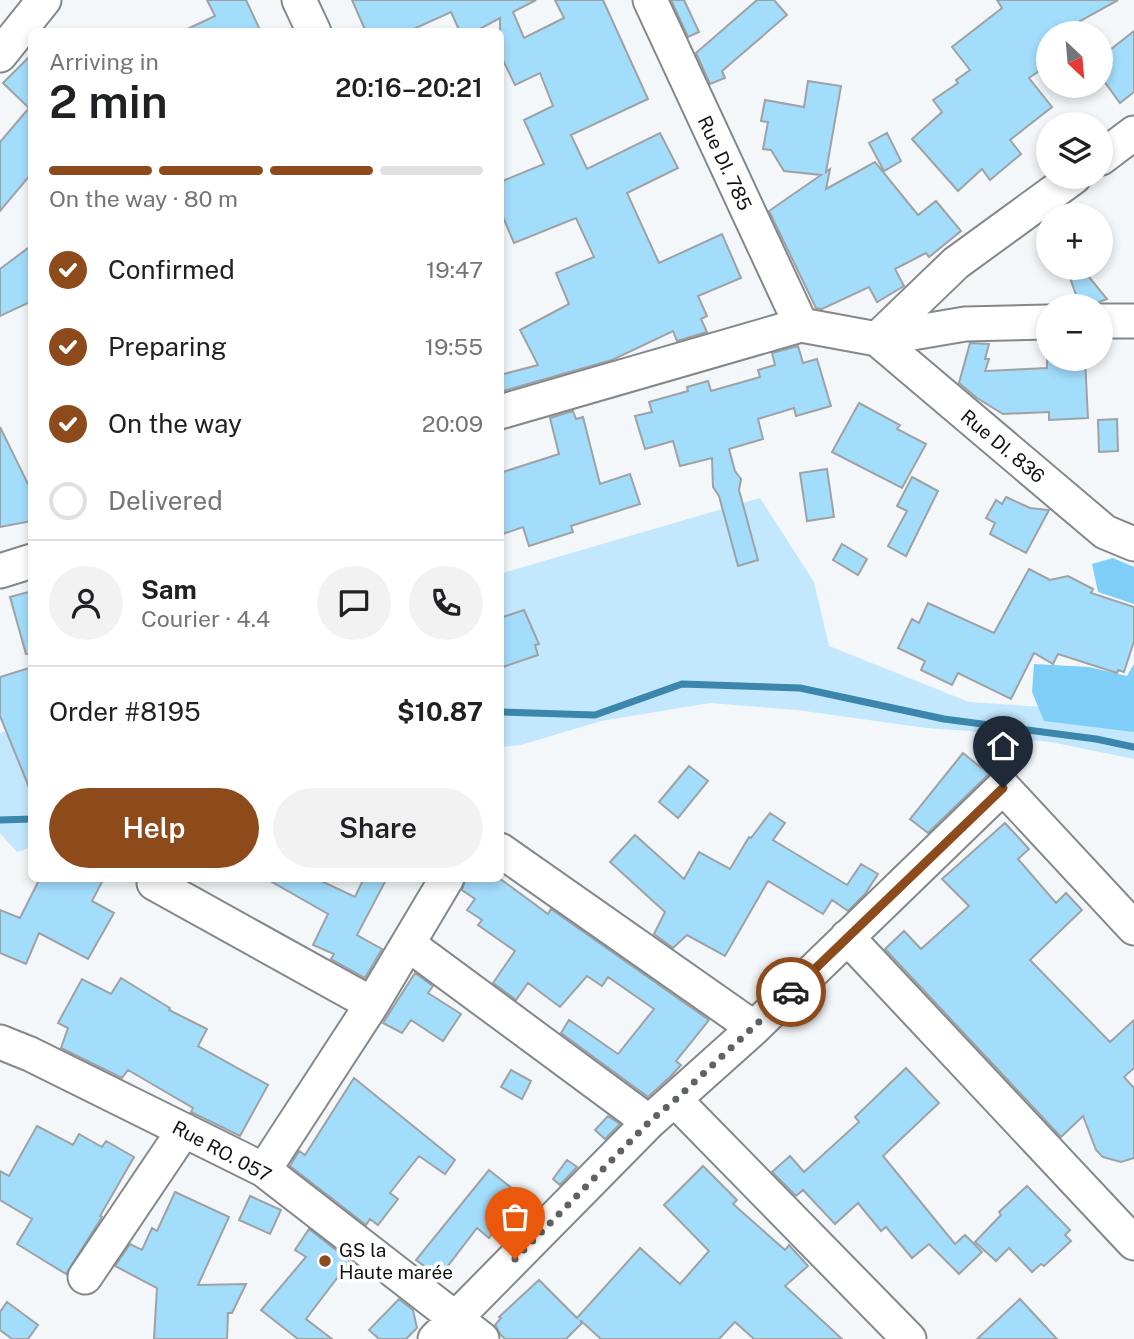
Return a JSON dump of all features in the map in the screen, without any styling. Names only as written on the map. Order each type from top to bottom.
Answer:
[{"type":"street","points":[[299,0],[312,28]]},
{"type":"street","name":"Rue DI. 785","points":[[650,0],[801,325]]},
{"type":"street","points":[[0,55],[42,1]]},
{"type":"street","points":[[1113,149],[1134,133]]},
{"type":"street","points":[[877,339],[956,263],[1058,189]]},
{"type":"street","points":[[1113,321],[1134,321]]},
{"type":"street","points":[[504,411],[801,325],[877,339],[965,324],[1036,322]]},
{"type":"street","name":"Rue DI. 836","points":[[877,339],[1105,532],[1134,544]]},
{"type":"street","points":[[0,571],[28,562]]},
{"type":"street","points":[[458,1332],[649,1122],[754,1028],[1003,788],[1134,928]]},
{"type":"street","points":[[504,853],[754,1028]]},
{"type":"street","points":[[264,1170],[372,1004],[445,882]]},
{"type":"street","points":[[154,883],[372,1004]]},
{"type":"street","points":[[848,937],[1134,1243]]},
{"type":"street","points":[[408,944],[649,1122]]},
{"type":"street","name":"Rue RO. 057","points":[[0,1042],[30,1054],[264,1170],[458,1332]]},
{"type":"street","points":[[675,1100],[909,1339]]},
{"type":"street","points":[[85,1278],[184,1130]]},
{"type":"shaded area","points":[[760,498],[814,582],[829,646],[969,702],[1134,713],[1134,759],[1056,743],[969,731],[926,728],[797,710],[710,703],[601,721],[521,745],[504,747],[506,572]]},
{"type":"shaded area","points":[[1113,558],[1134,567],[1134,604],[1098,592],[1092,564]]},
{"type":"shaded area","points":[[1034,664],[1089,667],[1127,676],[1134,664],[1134,732],[1044,721],[1032,692]]},
{"type":"shaded area","points":[[28,723],[28,848],[17,852],[0,833],[0,733]]},
{"type":"building","points":[[207,0],[246,0],[259,28],[190,28],[215,16]]},
{"type":"building","points":[[352,0],[536,0],[513,12],[524,38],[564,18],[555,0],[603,0],[648,99],[571,135],[587,169],[660,133],[678,168],[627,193],[659,263],[722,234],[741,278],[698,296],[707,316],[701,319],[707,332],[677,341],[673,331],[612,360],[504,391],[504,374],[538,365],[520,330],[569,304],[556,273],[594,257],[576,218],[514,243],[504,219],[504,180],[544,164],[524,120],[553,106],[540,73],[515,85],[504,62],[504,28],[500,28],[500,18],[481,28],[458,28],[451,12],[416,28],[364,28]]},
{"type":"building","points":[[671,0],[684,0],[699,32],[688,37]]},
{"type":"building","points":[[757,0],[774,0],[787,15],[722,71],[725,78],[710,84],[696,53]]},
{"type":"building","points":[[997,0],[1118,0],[1080,21],[1036,21],[1036,73],[1029,78],[1036,87],[1036,98],[1045,98],[1052,107],[1046,112],[1036,112],[1036,120],[1010,140],[1021,154],[990,180],[982,169],[958,191],[912,139],[942,112],[933,100],[958,83],[956,80],[970,70],[952,47],[1002,8]]},
{"type":"building","points":[[1134,31],[1134,92],[1120,103],[1113,93],[1113,48]]},
{"type":"building","points":[[28,58],[28,107],[3,83]]},
{"type":"building","points":[[808,81],[841,86],[826,172],[830,169],[826,189],[875,162],[918,215],[936,201],[961,231],[929,257],[926,253],[895,269],[904,286],[877,302],[869,287],[822,309],[816,308],[769,211],[821,175],[784,171],[771,150],[763,149],[768,122],[761,121],[765,100],[804,107]]},
{"type":"building","points":[[28,109],[28,178],[0,211],[0,142]]},
{"type":"building","points":[[887,133],[901,161],[884,171],[869,143]]},
{"type":"building","points":[[28,248],[28,303],[0,316],[0,269]]},
{"type":"building","points":[[1071,280],[1092,280],[1103,294],[1076,294]]},
{"type":"building","points":[[970,343],[989,344],[985,359],[989,359],[985,371],[1036,369],[1036,371],[1086,371],[1088,418],[1049,420],[1049,412],[1003,414],[959,383]]},
{"type":"building","points":[[798,346],[803,363],[817,359],[831,406],[796,416],[794,408],[758,419],[763,439],[729,449],[735,471],[741,479],[739,490],[758,560],[738,566],[719,496],[713,487],[712,458],[680,466],[673,441],[645,449],[635,416],[652,412],[649,402],[688,391],[687,387],[708,381],[711,391],[760,377],[758,370],[775,365],[772,353]]},
{"type":"building","points":[[859,403],[900,425],[897,429],[926,444],[902,488],[832,452]]},
{"type":"building","points":[[573,411],[576,419],[583,417],[600,484],[630,474],[640,504],[571,526],[573,532],[529,546],[523,527],[504,534],[504,472],[559,454],[550,418]]},
{"type":"building","points":[[1117,419],[1118,451],[1099,452],[1098,420]]},
{"type":"building","points":[[0,427],[28,484],[28,522],[0,527]]},
{"type":"building","points":[[827,469],[834,517],[807,521],[800,473]]},
{"type":"building","points":[[912,477],[938,491],[906,556],[888,546],[907,511],[897,506]]},
{"type":"building","points":[[1006,497],[1030,508],[1049,510],[1026,553],[990,534],[995,523],[986,518],[996,500],[1002,504]]},
{"type":"building","points":[[842,544],[867,559],[858,575],[833,560]]},
{"type":"building","points":[[1029,569],[1050,580],[1068,576],[1093,589],[1091,593],[1134,607],[1134,641],[1124,672],[1118,670],[1117,673],[1058,654],[1053,664],[1034,653],[1011,699],[958,673],[952,685],[921,670],[925,661],[898,648],[912,619],[919,623],[928,603],[994,633]]},
{"type":"building","points":[[28,592],[28,654],[26,654],[10,597]]},
{"type":"building","points":[[524,610],[539,644],[535,645],[538,655],[504,667],[504,617]]},
{"type":"building","points":[[28,668],[28,785],[0,716],[0,677]]},
{"type":"building","points":[[963,753],[989,774],[928,833],[910,819]]},
{"type":"building","points":[[689,766],[708,781],[678,818],[659,802]]},
{"type":"building","points":[[770,813],[785,823],[773,840],[847,885],[861,864],[878,874],[865,894],[848,911],[832,900],[823,914],[768,881],[725,956],[687,935],[673,948],[654,934],[665,912],[610,862],[635,835],[684,879],[699,852],[730,869],[749,837],[751,838]]},
{"type":"building","points":[[1005,823],[1029,849],[1018,859],[1056,903],[1066,893],[1082,910],[1030,960],[1110,1042],[1134,1020],[1134,1068],[1124,1077],[1134,1088],[1134,1158],[1121,1162],[1103,1157],[1096,1150],[1083,1116],[1061,1137],[885,949],[904,931],[921,949],[969,906],[942,879]]},
{"type":"building","points":[[38,882],[102,882],[92,901],[114,913],[88,959],[39,933],[26,964],[0,953],[0,910],[20,918]]},
{"type":"building","points":[[272,882],[323,882],[355,897],[362,882],[385,882],[357,935],[382,949],[365,978],[331,959],[334,954],[313,945],[328,914]]},
{"type":"building","points":[[465,882],[504,882],[548,914],[551,909],[709,1020],[676,1061],[681,1065],[648,1097],[561,1033],[569,1020],[618,1054],[654,1009],[608,977],[602,986],[587,976],[560,1007],[528,983],[516,1000],[493,983],[515,951],[478,925],[482,920],[467,910],[475,899],[462,890]]},
{"type":"building","points":[[415,973],[433,986],[428,993],[461,1014],[443,1041],[411,1020],[402,1033],[383,1023]]},
{"type":"building","points":[[121,978],[170,1008],[169,1010],[207,1029],[198,1046],[268,1085],[240,1136],[191,1112],[193,1108],[128,1070],[122,1078],[61,1048],[68,1028],[58,1023],[82,979],[111,994]]},
{"type":"building","points":[[906,1068],[939,1103],[883,1156],[955,1244],[965,1235],[982,1252],[959,1274],[929,1244],[912,1258],[886,1227],[881,1231],[858,1203],[835,1224],[803,1190],[796,1196],[772,1172],[790,1156],[804,1172],[859,1122],[855,1117]]},
{"type":"building","points":[[511,1070],[531,1081],[522,1099],[501,1087]]},
{"type":"building","points":[[354,1078],[455,1160],[445,1174],[419,1156],[390,1193],[398,1199],[378,1225],[370,1219],[366,1225],[290,1166],[299,1151],[305,1155]]},
{"type":"building","points":[[608,1116],[620,1124],[605,1139],[595,1130]]},
{"type":"building","points":[[37,1126],[73,1145],[79,1134],[102,1147],[106,1141],[134,1157],[100,1216],[102,1217],[66,1274],[17,1244],[32,1219],[0,1200],[0,1171],[9,1176]]},
{"type":"building","points":[[567,1160],[577,1167],[560,1185],[553,1179]]},
{"type":"building","points":[[703,1166],[737,1200],[733,1204],[785,1250],[789,1245],[808,1266],[785,1286],[842,1339],[754,1339],[735,1322],[719,1339],[601,1339],[580,1320],[582,1323],[566,1339],[505,1339],[500,1334],[495,1325],[501,1318],[499,1317],[539,1280],[577,1318],[640,1248],[680,1284],[709,1251],[664,1205]]},
{"type":"building","points":[[489,1170],[518,1193],[509,1204],[513,1208],[489,1238],[477,1228],[441,1275],[433,1269],[431,1271],[416,1260]]},
{"type":"building","points":[[1027,1186],[1070,1230],[1065,1235],[1071,1241],[1044,1266],[1041,1264],[1032,1272],[1009,1248],[996,1261],[975,1242],[1001,1215],[999,1212]]},
{"type":"building","points":[[175,1192],[229,1217],[198,1285],[246,1284],[232,1313],[228,1313],[227,1339],[154,1339],[157,1288],[115,1266],[130,1244],[142,1250],[152,1228],[157,1231]]},
{"type":"building","points":[[250,1196],[281,1210],[270,1234],[239,1220]]},
{"type":"building","points":[[309,1229],[350,1261],[306,1319],[332,1339],[298,1339],[261,1310],[306,1257],[295,1250]]},
{"type":"building","points":[[399,1299],[413,1310],[417,1328],[406,1339],[379,1339],[369,1330]]},
{"type":"building","points":[[1020,1299],[1057,1339],[977,1339]]},
{"type":"building","points":[[7,1302],[38,1325],[28,1339],[12,1339],[0,1330],[0,1312]]},
{"type":"waterway","points":[[504,712],[595,715],[682,684],[800,688],[944,719],[1096,739],[1134,747]]},
{"type":"waterway","points":[[0,820],[28,819]]},
{"type":"way so far","points":[[515,1259],[649,1122],[791,992]]},
{"type":"place","name":"GS la Haute marée","points":[[325,1261]]},
{"type":"route","points":[[791,992],[1003,788]]}]
